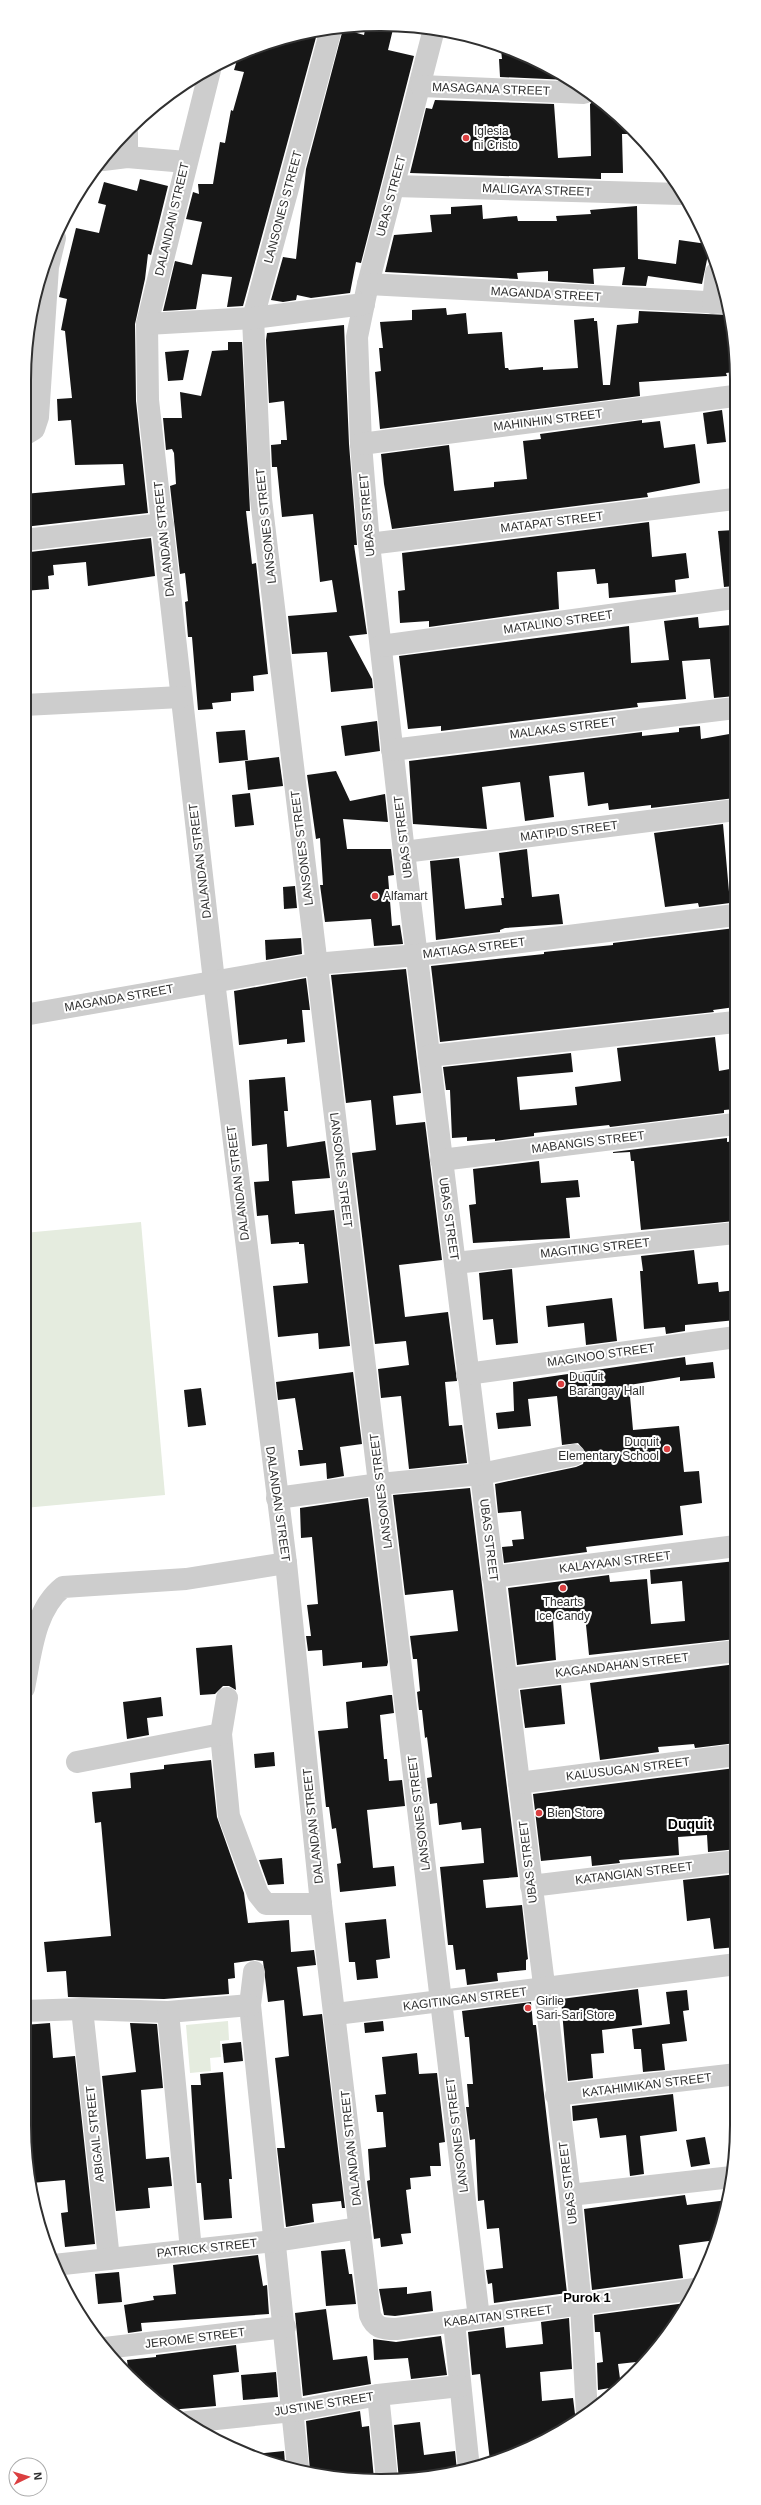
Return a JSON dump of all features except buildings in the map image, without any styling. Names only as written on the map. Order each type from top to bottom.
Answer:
[{"type":"street","name":"LANSONES STREET","points":[[329,35],[252,318],[261,499],[442,2002],[478,2318]]},
{"type":"street","name":"UBAS STREET","points":[[433,35],[421,86],[366,294],[357,337],[361,444],[369,544],[392,750],[418,955],[467,1374],[507,1679],[531,1886],[545,1989],[556,2095],[570,2195],[591,2404]]},
{"type":"street","name":"DALANDAN STREET","points":[[208,77],[147,324],[148,400],[214,981],[286,1563],[321,1904],[336,2014],[368,2301]]},
{"type":"street","name":"MASAGANA STREET","points":[[421,86],[579,93]]},
{"type":"street","points":[[126,141],[127,158]]},
{"type":"street","points":[[110,159],[127,158],[186,162]]},
{"type":"street","name":"MALIGAYA STREET","points":[[394,186],[676,194]]},
{"type":"street","points":[[31,431],[34,429],[38,417],[45,283]]},
{"type":"street","points":[[718,289],[719,303]]},
{"type":"street","name":"MAGANDA STREET","points":[[147,324],[252,318],[366,294],[719,303]]},
{"type":"street","name":"MAHINHIN STREET","points":[[361,444],[730,397]]},
{"type":"street","name":"MATAPAT STREET","points":[[369,544],[730,499]]},
{"type":"street","points":[[31,539],[163,524]]},
{"type":"street","name":"MATALINO STREET","points":[[381,646],[730,599]]},
{"type":"street","points":[[31,705],[181,697]]},
{"type":"street","name":"MALAKAS STREET","points":[[392,750],[730,709]]},
{"type":"street","name":"MATIPID STREET","points":[[404,852],[730,811]]},
{"type":"street","name":"MATIAGA STREET","points":[[214,981],[316,964],[418,955],[730,916]]},
{"type":"street","name":"MAGANDA STREET","points":[[31,1014],[214,981]]},
{"type":"street","points":[[429,1056],[730,1023]]},
{"type":"street","name":"MABANGIS STREET","points":[[441,1160],[730,1125]]},
{"type":"street","name":"MAGITING STREET","points":[[455,1263],[730,1234]]},
{"type":"street","name":"MAGINOO STREET","points":[[467,1374],[730,1338]]},
{"type":"street","points":[[277,1498],[380,1484],[481,1474],[574,1454]]},
{"type":"street","name":"KALAYAAN STREET","points":[[493,1577],[730,1547]]},
{"type":"street","points":[[31,1655],[37,1627],[52,1596],[63,1587],[186,1579],[286,1563]]},
{"type":"street","name":"KAGANDAHAN STREET","points":[[507,1679],[730,1652]]},
{"type":"street","points":[[227,1698],[221,1734],[230,1816],[258,1894],[266,1904],[321,1904]]},
{"type":"street","points":[[77,1762],[221,1734]]},
{"type":"street","name":"KALUSUGAN STREET","points":[[519,1782],[730,1756]]},
{"type":"street","name":"KATANGIAN STREET","points":[[531,1886],[730,1862]]},
{"type":"street","name":"KAGITINGAN STREET","points":[[336,2014],[730,1965]]},
{"type":"street","points":[[254,1972],[250,2005],[274,2241],[285,2327],[298,2464]]},
{"type":"street","points":[[31,2011],[82,2009],[168,2012],[250,2005]]},
{"type":"street","name":"ABIGAIL STREET","points":[[82,2009],[109,2259]]},
{"type":"street","points":[[168,2012],[191,2250]]},
{"type":"street","name":"KATAHIMIKAN STREET","points":[[556,2095],[730,2075]]},
{"type":"street","points":[[570,2195],[726,2178]]},
{"type":"street","name":"PATRICK STREET","points":[[61,2264],[274,2241],[360,2228]]},
{"type":"street","name":"KABAITAN STREET","points":[[368,2301],[374,2324],[383,2329],[454,2322],[581,2306],[688,2290]]},
{"type":"street","points":[[454,2322],[468,2463]]},
{"type":"street","name":"JEROME STREET","points":[[112,2347],[285,2327]]},
{"type":"street","name":"JUSTINE STREET","points":[[196,2421],[293,2411],[378,2396],[460,2386]]},
{"type":"street","points":[[378,2396],[385,2474]]},
{"type":"shaded area","points":[[141,1222],[165,1495],[31,1507],[31,1232]]},
{"type":"shaded area","points":[[228,2021],[229,2040],[220,2041],[221,2057],[210,2058],[211,2071],[190,2073],[186,2025]]},
{"type":"place","name":"Iglesia ni Cristo","points":[[466,138]]},
{"type":"place","name":"Alfamart","points":[[375,896]]},
{"type":"place","name":"Duquit Barangay Hall","points":[[561,1384]]},
{"type":"place","name":"Duquit Elementary School","points":[[667,1449]]},
{"type":"place","name":"Thearts Ice Candy","points":[[563,1588]]},
{"type":"place","name":"Bien Store","points":[[539,1813]]},
{"type":"place","name":"Girlie Sari-Sari Store","points":[[528,2008]]},
{"type":"district","name":"Duquit","points":[[690,1824]]},
{"type":"district","name":"Purok 1","points":[[587,2297]]}]
